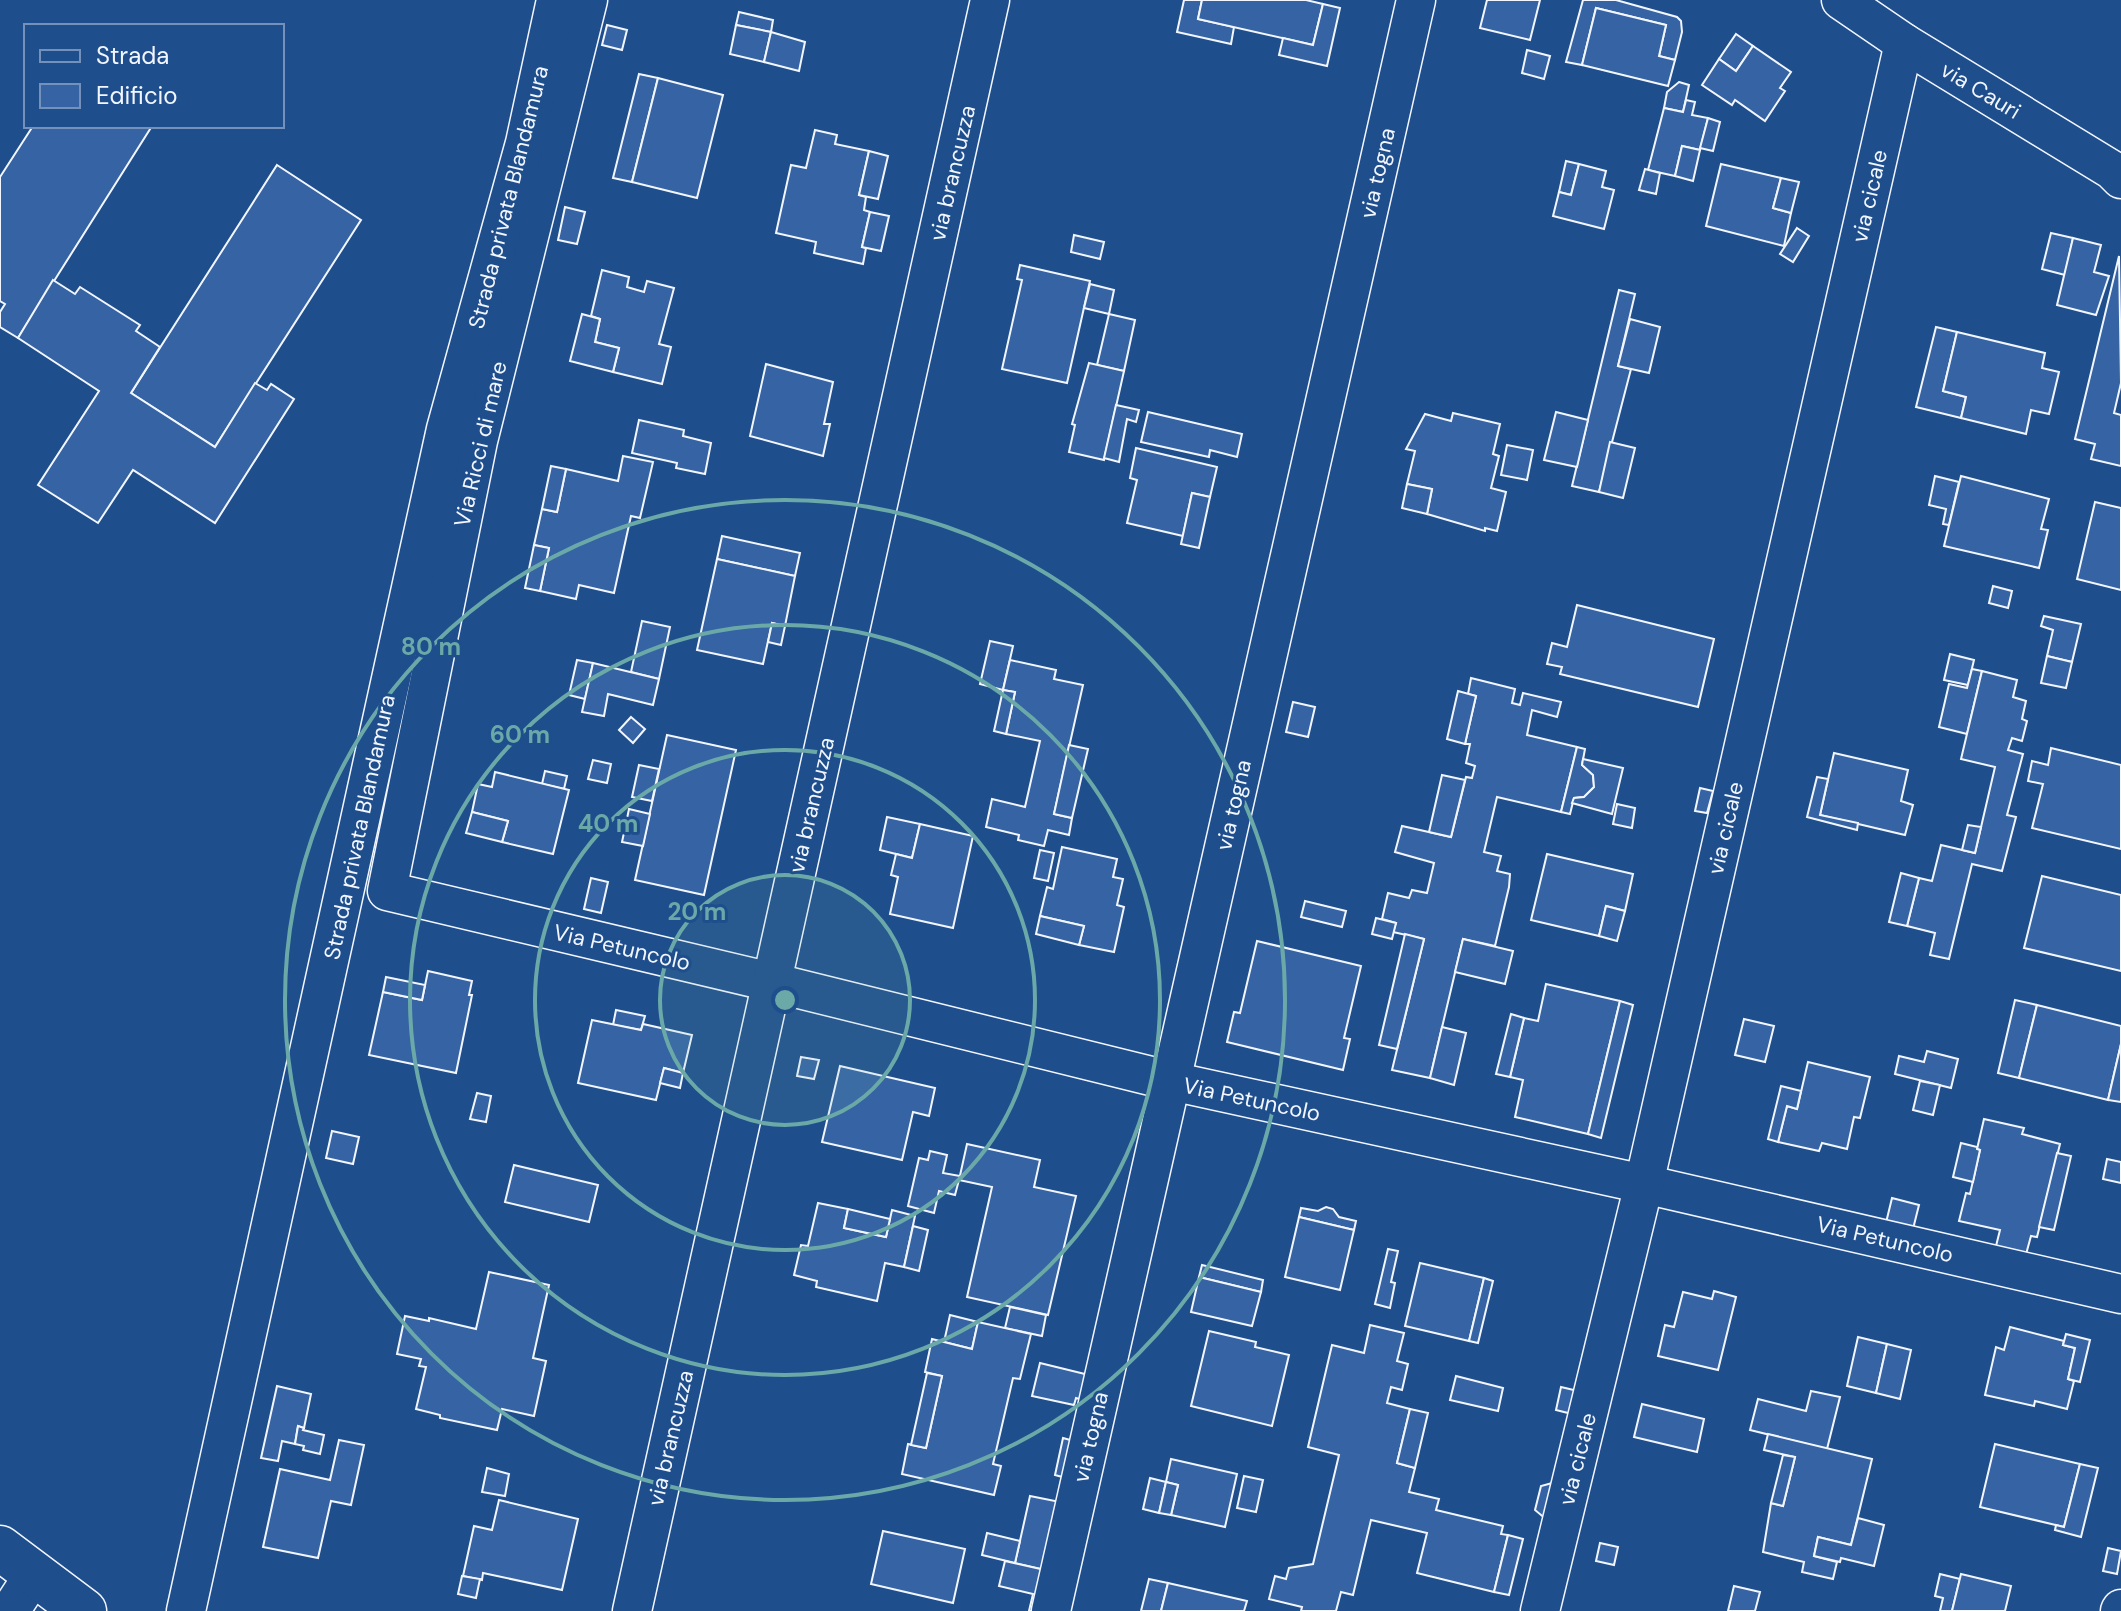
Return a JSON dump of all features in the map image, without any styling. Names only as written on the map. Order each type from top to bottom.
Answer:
[{"type":"main road","points":[[0,1548],[84,1611]]},
{"type":"street","name":"Strada privata Blandamura","points":[[186,1611],[462,435],[537,146],[556,0]]},
{"type":"street","points":[[537,146],[588,0]]},
{"type":"street","name":"via brancuzza","points":[[632,1611],[990,0]]},
{"type":"street","name":"via togna","points":[[1051,1611],[1416,0]]},
{"type":"street","name":"via Cauri","points":[[1841,0],[1904,43],[2112,170],[2121,179]]},
{"type":"street","name":"via cicale","points":[[1540,1611],[1644,1184],[1904,43]]},
{"type":"street","name":"Via Ricci di mare","points":[[387,891],[462,435]]},
{"type":"street","name":"Via Petuncolo","points":[[387,891],[1171,1081],[1644,1184],[2121,1294]]},
{"type":"street","points":[[10,1611],[35,1573]]},
{"type":"building","points":[[1184,0],[1202,0],[1198,19],[1234,27],[1231,44],[1177,32]]},
{"type":"building","points":[[1202,0],[1306,0],[1323,4],[1313,45],[1198,19]]},
{"type":"building","points":[[1487,0],[1540,0],[1530,40],[1480,28]]},
{"type":"building","points":[[1583,0],[1616,0],[1677,17],[1681,21],[1682,32],[1675,60],[1659,56],[1666,25],[1596,8],[1582,65],[1566,62]]},
{"type":"building","points":[[1323,4],[1340,8],[1327,66],[1279,55],[1283,38],[1313,45]]},
{"type":"building","points":[[1596,8],[1666,25],[1659,56],[1675,60],[1668,86],[1582,65]]},
{"type":"building","points":[[739,12],[773,20],[771,32],[736,25]]},
{"type":"building","points":[[607,25],[627,30],[622,50],[602,45]]},
{"type":"building","points":[[736,25],[771,32],[764,62],[730,54]]},
{"type":"building","points":[[771,32],[805,42],[799,71],[764,62]]},
{"type":"building","points":[[1736,34],[1753,46],[1736,71],[1719,59]]},
{"type":"building","points":[[1753,46],[1791,72],[1780,88],[1785,91],[1765,121],[1735,100],[1732,105],[1702,85],[1719,59],[1736,71]]},
{"type":"building","points":[[1527,50],[1550,56],[1544,79],[1522,73]]},
{"type":"building","points":[[639,74],[658,78],[632,182],[613,178]]},
{"type":"building","points":[[658,78],[723,95],[697,198],[632,182]]},
{"type":"building","points":[[1679,82],[1689,85],[1683,112],[1664,108],[1667,92]]},
{"type":"building","points":[[1686,100],[1695,102],[1692,115],[1708,118],[1700,150],[1682,146],[1675,176],[1648,170],[1664,108],[1683,112]]},
{"type":"building","points":[[1708,118],[1720,122],[1713,151],[1700,148]]},
{"type":"building","points":[[32,128],[151,128],[18,338],[0,327],[0,312],[5,304],[0,301],[0,177]]},
{"type":"building","points":[[815,130],[837,135],[835,144],[869,151],[859,195],[866,197],[864,210],[870,212],[862,247],[866,248],[863,264],[814,253],[816,242],[776,233],[791,165],[806,168]]},
{"type":"building","points":[[1682,146],[1700,150],[1693,181],[1675,176]]},
{"type":"building","points":[[869,151],[888,156],[878,199],[859,195]]},
{"type":"building","points":[[1566,161],[1579,164],[1571,195],[1559,192]]},
{"type":"building","points":[[1579,164],[1606,171],[1602,187],[1614,190],[1604,229],[1553,216],[1559,192],[1571,195]]},
{"type":"building","points":[[1721,164],[1781,178],[1773,208],[1791,213],[1784,246],[1706,226]]},
{"type":"building","points":[[277,165],[361,220],[215,447],[131,393]]},
{"type":"building","points":[[1645,169],[1660,173],[1656,194],[1639,190]]},
{"type":"building","points":[[1781,178],[1799,182],[1791,213],[1773,208]]},
{"type":"building","points":[[565,207],[585,212],[577,244],[558,240]]},
{"type":"building","points":[[870,212],[889,216],[881,251],[862,247]]},
{"type":"building","points":[[1797,228],[1809,236],[1793,262],[1780,254]]},
{"type":"building","points":[[2051,233],[2073,238],[2065,275],[2042,269]]},
{"type":"building","points":[[1074,235],[1104,242],[1100,259],[1071,252]]},
{"type":"building","points":[[2073,238],[2101,245],[2094,272],[2109,276],[2096,315],[2057,305]]},
{"type":"building","points":[[2119,256],[2121,383],[2114,413],[2121,415],[2121,466],[2091,459],[2095,444],[2075,439]]},
{"type":"building","points":[[1020,265],[1090,281],[1067,383],[1002,369],[1022,280],[1017,279]]},
{"type":"building","points":[[602,270],[629,277],[627,287],[644,292],[647,281],[674,288],[659,344],[671,347],[662,384],[613,372],[619,348],[595,342],[600,319],[591,316]]},
{"type":"building","points":[[53,280],[75,294],[80,287],[140,325],[136,331],[160,347],[131,393],[215,447],[255,383],[267,390],[271,384],[294,399],[215,523],[133,470],[98,523],[38,485],[99,391],[18,338]]},
{"type":"building","points":[[1090,284],[1114,290],[1109,314],[1084,308]]},
{"type":"building","points":[[1619,290],[1635,294],[1618,366],[1631,369],[1599,492],[1572,486]]},
{"type":"building","points":[[582,314],[600,319],[595,342],[619,348],[613,372],[570,361]]},
{"type":"building","points":[[1109,314],[1135,320],[1124,371],[1097,365]]},
{"type":"building","points":[[1630,319],[1660,327],[1649,373],[1618,366]]},
{"type":"building","points":[[1936,327],[1957,332],[1943,391],[1966,397],[1961,418],[1916,407]]},
{"type":"building","points":[[1957,332],[2045,353],[2042,368],[2059,372],[2049,414],[2031,410],[2026,434],[1961,418],[1966,397],[1943,391]]},
{"type":"building","points":[[1089,363],[1124,371],[1104,460],[1069,452],[1075,425],[1072,424]]},
{"type":"building","points":[[766,364],[833,382],[824,424],[830,424],[823,456],[750,436]]},
{"type":"building","points":[[1116,405],[1139,410],[1136,422],[1127,419],[1119,462],[1104,458]]},
{"type":"building","points":[[1148,412],[1242,434],[1237,457],[1210,450],[1209,457],[1141,442]]},
{"type":"building","points":[[1556,412],[1588,420],[1577,467],[1544,460]]},
{"type":"building","points":[[1453,413],[1500,424],[1493,454],[1499,456],[1491,488],[1506,492],[1497,531],[1485,528],[1485,531],[1427,514],[1432,489],[1407,484],[1415,451],[1406,449],[1425,414],[1451,421]]},
{"type":"building","points":[[639,420],[684,430],[683,436],[711,443],[705,474],[676,468],[677,463],[632,453]]},
{"type":"building","points":[[1610,442],[1635,448],[1623,498],[1599,492]]},
{"type":"building","points":[[1507,445],[1533,450],[1527,480],[1501,475]]},
{"type":"building","points":[[1136,448],[1217,467],[1210,497],[1192,493],[1183,536],[1127,523],[1137,480],[1130,478]]},
{"type":"building","points":[[623,456],[653,462],[640,518],[631,516],[614,593],[579,585],[576,599],[540,591],[549,548],[534,545],[542,509],[557,512],[566,469],[618,481]]},
{"type":"building","points":[[551,466],[566,469],[557,512],[542,509]]},
{"type":"building","points":[[1935,476],[1959,482],[1949,525],[1943,524],[1946,509],[1929,505]]},
{"type":"building","points":[[1961,476],[2049,499],[2041,529],[2048,530],[2039,568],[1944,546]]},
{"type":"building","points":[[1407,484],[1432,489],[1427,514],[1402,508]]},
{"type":"building","points":[[1192,493],[1210,497],[1199,548],[1181,544]]},
{"type":"building","points":[[2095,502],[2121,508],[2121,590],[2077,579]]},
{"type":"building","points":[[722,536],[800,553],[795,576],[717,559]]},
{"type":"building","points":[[534,545],[549,548],[540,591],[525,588]]},
{"type":"building","points":[[717,559],[795,576],[785,626],[772,623],[763,664],[697,650]]},
{"type":"building","points":[[1993,586],[2012,591],[2008,608],[1989,603]]},
{"type":"building","points":[[1577,605],[1714,639],[1698,707],[1560,674],[1562,667],[1547,664],[1552,643],[1567,647]]},
{"type":"building","points":[[2044,616],[2081,624],[2072,662],[2047,656],[2053,630],[2041,626]]},
{"type":"building","points":[[642,621],[670,627],[659,679],[631,672]]},
{"type":"building","points":[[772,623],[785,626],[781,645],[768,642]]},
{"type":"building","points":[[990,641],[1013,646],[1003,690],[980,684]]},
{"type":"building","points":[[1950,654],[1974,660],[1968,685],[1944,680]]},
{"type":"building","points":[[2047,656],[2072,662],[2066,688],[2041,683]]},
{"type":"building","points":[[577,660],[593,663],[585,699],[569,695]]},
{"type":"building","points":[[1010,660],[1056,670],[1054,679],[1083,685],[1054,814],[1072,818],[1069,835],[1048,830],[1044,846],[1018,840],[1019,835],[986,827],[992,799],[1025,807],[1040,741],[1006,734],[1015,692],[1003,690]]},
{"type":"building","points":[[593,663],[659,679],[653,705],[608,694],[604,716],[582,712]]},
{"type":"building","points":[[1972,669],[1982,671],[1967,734],[1939,727],[1949,684],[1967,688]]},
{"type":"building","points":[[1982,671],[2017,680],[2013,697],[2026,701],[2022,719],[2027,721],[2022,741],[2012,738],[2008,750],[2023,754],[2007,815],[2016,817],[2002,871],[1972,864],[1949,959],[1930,955],[1935,933],[1907,926],[1919,878],[1932,881],[1941,845],[1975,853],[1995,767],[1961,759]]},
{"type":"building","points":[[1471,678],[1515,689],[1512,703],[1520,705],[1523,693],[1561,702],[1557,717],[1532,710],[1527,735],[1577,747],[1561,812],[1497,797],[1484,852],[1501,856],[1497,871],[1510,874],[1495,946],[1463,939],[1430,1078],[1392,1070],[1424,939],[1393,932],[1396,923],[1382,919],[1388,893],[1409,898],[1412,890],[1427,893],[1434,863],[1395,852],[1402,826],[1451,837],[1466,777],[1472,778],[1475,766],[1466,763],[1470,744],[1465,744],[1476,696],[1468,694]]},
{"type":"building","points":[[1003,690],[1015,692],[1006,734],[994,731]]},
{"type":"building","points":[[1458,691],[1476,696],[1465,744],[1447,739]]},
{"type":"building","points":[[1293,702],[1315,707],[1308,737],[1286,732]]},
{"type":"building","points":[[631,717],[645,729],[633,743],[619,730]]},
{"type":"building","points":[[667,735],[736,750],[704,895],[635,880]]},
{"type":"building","points":[[1069,745],[1088,749],[1072,818],[1054,814]]},
{"type":"building","points":[[1577,747],[1585,749],[1582,765],[1593,775],[1594,787],[1584,797],[1574,798],[1570,814],[1561,812]]},
{"type":"building","points":[[2051,748],[2121,765],[2121,849],[2032,828],[2043,784],[2028,781],[2032,761],[2048,765]]},
{"type":"building","points":[[1834,753],[1908,770],[1901,801],[1913,805],[1905,835],[1820,815]]},
{"type":"building","points":[[1583,759],[1623,768],[1612,814],[1572,803],[1574,798],[1584,797],[1594,787],[1593,775],[1582,765]]},
{"type":"building","points":[[593,760],[611,764],[607,783],[588,779]]},
{"type":"building","points":[[639,765],[659,769],[652,801],[632,797]]},
{"type":"building","points":[[545,771],[567,776],[564,789],[542,784]]},
{"type":"building","points":[[495,772],[569,790],[553,854],[502,842],[508,821],[472,812],[478,784],[492,787]]},
{"type":"building","points":[[1442,775],[1465,780],[1451,837],[1429,832]]},
{"type":"building","points":[[1817,777],[1828,779],[1820,815],[1858,823],[1857,830],[1807,817]]},
{"type":"building","points":[[1700,788],[1713,791],[1707,813],[1695,811]]},
{"type":"building","points":[[1617,804],[1635,808],[1632,828],[1613,824]]},
{"type":"building","points":[[629,809],[650,814],[643,846],[622,842]]},
{"type":"building","points":[[472,812],[508,821],[502,842],[466,833]]},
{"type":"building","points":[[887,817],[920,824],[912,858],[880,850]]},
{"type":"building","points":[[920,824],[973,836],[953,928],[890,914],[898,877],[891,875],[896,854],[912,858]]},
{"type":"building","points":[[1968,825],[1981,827],[1975,853],[1962,850]]},
{"type":"building","points":[[1062,847],[1117,859],[1113,877],[1123,879],[1117,905],[1124,907],[1114,952],[1079,945],[1084,926],[1040,916],[1047,887],[1053,889]]},
{"type":"building","points":[[1040,850],[1054,853],[1048,881],[1034,878]]},
{"type":"building","points":[[1547,854],[1633,874],[1625,911],[1606,906],[1599,936],[1531,920]]},
{"type":"building","points":[[1901,873],[1919,878],[1907,926],[1889,922]]},
{"type":"building","points":[[2042,876],[2121,895],[2121,971],[2024,948]]},
{"type":"building","points":[[591,878],[608,882],[601,913],[584,909]]},
{"type":"building","points":[[1305,901],[1346,911],[1342,927],[1301,917]]},
{"type":"building","points":[[1606,906],[1625,911],[1617,941],[1599,936]]},
{"type":"building","points":[[1040,916],[1084,926],[1079,945],[1036,934]]},
{"type":"building","points":[[1376,918],[1396,923],[1392,939],[1372,934]]},
{"type":"building","points":[[1405,934],[1424,939],[1397,1049],[1379,1045]]},
{"type":"building","points":[[1463,939],[1513,951],[1505,984],[1455,972]]},
{"type":"building","points":[[1257,941],[1361,966],[1344,1038],[1350,1039],[1343,1070],[1227,1042],[1234,1012],[1240,1013]]},
{"type":"building","points":[[428,971],[472,981],[456,1073],[369,1055],[383,992],[422,1000]]},
{"type":"building","points":[[386,977],[425,985],[422,1000],[383,992]]},
{"type":"building","points":[[1546,984],[1620,1001],[1588,1134],[1515,1117],[1523,1080],[1510,1077],[1524,1018],[1538,1021]]},
{"type":"building","points":[[2015,1000],[2037,1005],[2019,1078],[1998,1073]]},
{"type":"building","points":[[1620,1001],[1633,1005],[1601,1138],[1588,1134]]},
{"type":"building","points":[[2037,1005],[2121,1026],[2121,1044],[2108,1100],[2019,1078]]},
{"type":"building","points":[[616,1010],[645,1016],[641,1030],[613,1025]]},
{"type":"building","points":[[1511,1014],[1524,1018],[1510,1077],[1496,1074]]},
{"type":"building","points":[[1744,1019],[1774,1026],[1765,1062],[1735,1055]]},
{"type":"building","points":[[592,1020],[641,1030],[643,1024],[692,1035],[683,1073],[664,1068],[656,1100],[578,1083]]},
{"type":"building","points":[[1442,1027],[1466,1033],[1454,1085],[1430,1078]]},
{"type":"building","points":[[2121,1044],[2121,1102],[2108,1100]]},
{"type":"building","points":[[1927,1051],[1958,1059],[1951,1088],[1895,1074],[1899,1056],[1924,1062]]},
{"type":"building","points":[[801,1057],[819,1060],[814,1079],[797,1076]]},
{"type":"building","points":[[1808,1062],[1870,1077],[1860,1118],[1854,1117],[1847,1149],[1822,1143],[1819,1151],[1778,1142],[1787,1106],[1797,1109]]},
{"type":"building","points":[[840,1066],[935,1088],[929,1116],[913,1112],[902,1160],[822,1142]]},
{"type":"building","points":[[664,1068],[683,1073],[680,1088],[660,1083]]},
{"type":"building","points":[[1920,1081],[1940,1085],[1933,1115],[1913,1110]]},
{"type":"building","points":[[1781,1086],[1801,1091],[1797,1109],[1787,1106],[1778,1142],[1768,1139]]},
{"type":"building","points":[[477,1093],[491,1096],[486,1122],[470,1119]]},
{"type":"building","points":[[1984,1119],[2024,1128],[2022,1134],[2060,1144],[2037,1237],[2031,1236],[2025,1258],[1995,1250],[2000,1230],[1959,1221],[1966,1193],[1970,1194]]},
{"type":"building","points":[[332,1131],[359,1137],[353,1164],[326,1158]]},
{"type":"building","points":[[1961,1143],[1980,1150],[1973,1182],[1953,1177]]},
{"type":"building","points":[[967,1144],[1040,1160],[1034,1187],[1076,1196],[1048,1315],[967,1297],[992,1187],[959,1180]]},
{"type":"building","points":[[930,1151],[947,1155],[943,1173],[960,1176],[955,1195],[939,1191],[934,1213],[908,1206],[919,1158],[928,1160]]},
{"type":"building","points":[[2057,1153],[2071,1156],[2054,1230],[2039,1227]]},
{"type":"building","points":[[2107,1159],[2121,1162],[2121,1183],[2103,1179]]},
{"type":"building","points":[[514,1165],[598,1185],[589,1222],[505,1202]]},
{"type":"building","points":[[1892,1198],[1919,1205],[1911,1237],[1884,1231]]},
{"type":"building","points":[[818,1203],[848,1209],[844,1228],[886,1237],[892,1210],[915,1216],[904,1267],[885,1263],[877,1301],[816,1287],[817,1281],[794,1275],[801,1245],[808,1246]]},
{"type":"building","points":[[1326,1207],[1333,1209],[1339,1217],[1356,1221],[1354,1230],[1299,1217],[1301,1208],[1318,1211]]},
{"type":"building","points":[[848,1209],[890,1219],[886,1237],[844,1228]]},
{"type":"building","points":[[1299,1217],[1354,1230],[1340,1290],[1285,1277]]},
{"type":"building","points":[[913,1226],[928,1230],[919,1271],[904,1267]]},
{"type":"building","points":[[1388,1249],[1398,1251],[1391,1282],[1395,1283],[1390,1308],[1375,1304]]},
{"type":"building","points":[[1420,1263],[1484,1278],[1469,1341],[1405,1326]]},
{"type":"building","points":[[1202,1265],[1263,1280],[1261,1292],[1199,1277]]},
{"type":"building","points":[[489,1272],[549,1285],[533,1358],[546,1361],[534,1416],[502,1409],[497,1430],[440,1418],[440,1415],[416,1409],[426,1367],[419,1366],[421,1359],[397,1354],[405,1316],[476,1329]]},
{"type":"building","points":[[1199,1277],[1261,1292],[1252,1326],[1191,1312]]},
{"type":"building","points":[[1484,1278],[1493,1281],[1478,1343],[1469,1341]]},
{"type":"building","points":[[1714,1291],[1736,1297],[1718,1370],[1658,1356],[1665,1325],[1674,1327],[1683,1292],[1712,1299]]},
{"type":"building","points":[[1010,1307],[1046,1315],[1042,1336],[1005,1328]]},
{"type":"building","points":[[950,1315],[978,1322],[972,1349],[944,1342]]},
{"type":"building","points":[[978,1322],[1031,1334],[1020,1379],[1013,1378],[993,1464],[1001,1466],[994,1495],[902,1474],[908,1444],[926,1448],[942,1376],[925,1372],[932,1339],[972,1349]]},
{"type":"building","points":[[1370,1325],[1404,1333],[1397,1361],[1408,1364],[1402,1390],[1391,1387],[1387,1403],[1410,1409],[1397,1463],[1415,1468],[1409,1492],[1439,1499],[1436,1510],[1503,1526],[1501,1534],[1508,1535],[1494,1592],[1417,1573],[1427,1533],[1371,1520],[1353,1595],[1341,1592],[1336,1611],[1301,1611],[1302,1607],[1269,1599],[1275,1576],[1286,1579],[1289,1568],[1313,1564],[1339,1455],[1308,1447],[1332,1345],[1364,1353]]},
{"type":"building","points":[[2010,1327],[2064,1341],[2063,1345],[2075,1348],[2068,1379],[2074,1381],[2067,1409],[2035,1401],[2034,1406],[1985,1395],[1996,1347],[2004,1350]]},
{"type":"building","points":[[1209,1331],[1256,1342],[1255,1347],[1289,1355],[1272,1426],[1191,1406]]},
{"type":"building","points":[[2066,1334],[2090,1340],[2080,1382],[2068,1379],[2075,1348],[2063,1345]]},
{"type":"building","points":[[1858,1337],[1887,1344],[1876,1393],[1847,1386]]},
{"type":"building","points":[[1887,1344],[1911,1350],[1900,1399],[1876,1393]]},
{"type":"building","points":[[1040,1363],[1089,1375],[1083,1400],[1076,1398],[1074,1405],[1032,1396]]},
{"type":"building","points":[[927,1373],[942,1376],[926,1448],[911,1445]]},
{"type":"building","points":[[1456,1376],[1503,1388],[1498,1411],[1450,1400]]},
{"type":"building","points":[[277,1386],[311,1394],[304,1428],[298,1426],[295,1444],[282,1441],[278,1461],[261,1458]]},
{"type":"building","points":[[1561,1387],[1578,1391],[1572,1414],[1556,1410]]},
{"type":"building","points":[[1811,1391],[1840,1397],[1827,1449],[1750,1430],[1758,1399],[1806,1411]]},
{"type":"building","points":[[1642,1404],[1704,1419],[1697,1452],[1634,1437]]},
{"type":"building","points":[[1410,1409],[1428,1413],[1415,1468],[1397,1463]]},
{"type":"building","points":[[298,1426],[324,1435],[320,1454],[303,1450],[304,1446],[295,1444]]},
{"type":"building","points":[[1768,1434],[1872,1459],[1851,1545],[1818,1537],[1814,1556],[1837,1562],[1833,1579],[1802,1572],[1804,1562],[1763,1552],[1771,1503],[1783,1506],[1795,1457],[1764,1450]]},
{"type":"building","points":[[1063,1438],[1074,1441],[1066,1478],[1055,1475]]},
{"type":"building","points":[[339,1440],[364,1445],[351,1505],[331,1501],[318,1558],[263,1547],[280,1469],[330,1480]]},
{"type":"building","points":[[1995,1444],[2080,1464],[2064,1527],[1980,1507]]},
{"type":"building","points":[[1783,1455],[1795,1457],[1783,1506],[1771,1503]]},
{"type":"building","points":[[1171,1459],[1237,1474],[1225,1527],[1171,1515],[1178,1485],[1166,1482]]},
{"type":"building","points":[[2080,1464],[2098,1468],[2081,1537],[2055,1530],[2056,1525],[2064,1527]]},
{"type":"building","points":[[487,1468],[509,1474],[505,1496],[482,1492]]},
{"type":"building","points":[[1244,1476],[1263,1480],[1256,1512],[1237,1508]]},
{"type":"building","points":[[1150,1478],[1166,1482],[1159,1513],[1143,1509]]},
{"type":"building","points":[[1166,1482],[1178,1485],[1171,1515],[1159,1513]]},
{"type":"building","points":[[1556,1482],[1547,1520],[1535,1510],[1541,1486]]},
{"type":"building","points":[[1030,1496],[1060,1502],[1045,1570],[1015,1563]]},
{"type":"building","points":[[499,1500],[578,1519],[562,1590],[483,1573],[482,1580],[463,1576],[474,1526],[492,1530]]},
{"type":"building","points":[[1858,1518],[1884,1525],[1874,1566],[1841,1558],[1840,1562],[1814,1556],[1818,1537],[1851,1545]]},
{"type":"building","points":[[883,1531],[965,1549],[953,1603],[871,1584]]},
{"type":"building","points":[[987,1533],[1020,1541],[1015,1563],[982,1555]]},
{"type":"building","points":[[1508,1535],[1523,1539],[1509,1595],[1494,1592]]},
{"type":"building","points":[[1600,1543],[1618,1547],[1614,1565],[1596,1561]]},
{"type":"building","points":[[2108,1548],[2121,1551],[2117,1574],[2103,1571]]},
{"type":"building","points":[[1005,1561],[1045,1570],[1035,1611],[1029,1611],[1033,1594],[999,1586]]},
{"type":"building","points":[[1940,1574],[1960,1579],[1952,1611],[1940,1611],[1943,1598],[1935,1596]]},
{"type":"building","points":[[1961,1574],[2011,1586],[2005,1611],[1952,1611]]},
{"type":"building","points":[[462,1576],[480,1579],[476,1598],[458,1594]]},
{"type":"building","points":[[1149,1579],[1168,1583],[1161,1611],[1141,1611]]},
{"type":"building","points":[[1168,1583],[1247,1601],[1244,1611],[1161,1611]]},
{"type":"building","points":[[1734,1586],[1760,1592],[1755,1611],[1728,1611]]}]
